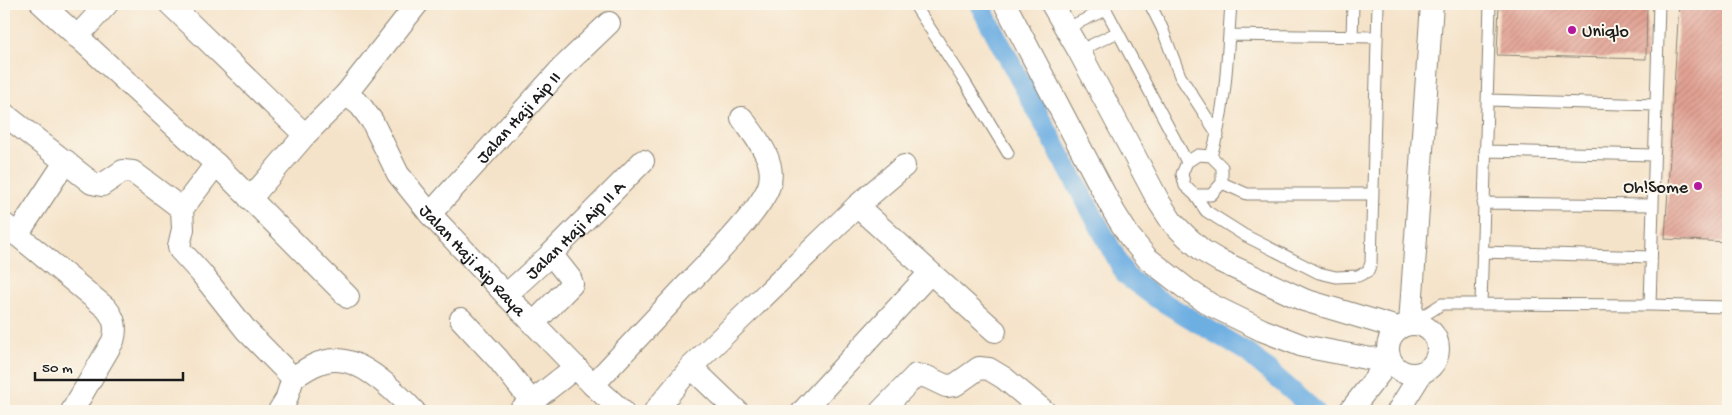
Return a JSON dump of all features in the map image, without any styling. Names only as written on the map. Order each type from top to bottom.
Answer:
[{"type":"street","points":[[42,4],[216,164],[348,297]]},
{"type":"street","points":[[77,37],[107,4]]},
{"type":"street","points":[[170,4],[305,135]]},
{"type":"street","points":[[250,199],[305,135],[346,94],[417,4]]},
{"type":"street","points":[[1005,4],[1114,212],[1129,236],[1147,258],[1188,290],[1211,305],[1262,330],[1303,346],[1371,359],[1390,358]]},
{"type":"street","points":[[1052,4],[1067,28],[1159,202],[1172,222],[1203,252],[1304,300],[1404,326],[1422,325],[1433,332],[1438,343],[1438,356],[1431,367],[1420,374],[1398,411]]},
{"type":"street","points":[[1420,374],[1409,374],[1398,370],[1390,358],[1388,346],[1391,336],[1404,326],[1432,4]]},
{"type":"street","name":"Jalan Haji Aip II","points":[[430,214],[562,69],[609,23]]},
{"type":"street","name":"Jalan Haji Aip Raya","points":[[346,94],[360,105],[372,121],[398,174],[430,214],[534,324],[622,411]]},
{"type":"street","points":[[4,114],[97,186],[102,185],[123,171],[132,172],[182,209]]},
{"type":"street","points":[[594,385],[728,242],[762,200],[770,184],[771,170],[765,151],[742,118]]},
{"type":"street","points":[[66,161],[10,230],[106,308],[112,315],[116,332],[113,342],[76,409]]},
{"type":"street","name":"Jalan Haji Aip II A","points":[[506,295],[551,254],[643,161]]},
{"type":"street","points":[[216,164],[182,209],[183,229],[179,246],[180,250],[201,273],[246,330],[293,378]]},
{"type":"street","points":[[655,411],[691,367],[857,206],[904,166]]},
{"type":"street","points":[[857,206],[995,332]]},
{"type":"street","points":[[534,324],[572,284],[570,278],[551,254]]},
{"type":"street","points":[[803,411],[930,273]]},
{"type":"street","points":[[461,319],[498,359],[526,407],[576,367]]},
{"type":"street","points":[[1350,411],[1390,358]]},
{"type":"street","points":[[279,411],[286,400],[293,378],[315,364],[335,360],[350,363],[381,380],[414,411]]},
{"type":"street","points":[[691,367],[737,411]]},
{"type":"street","points":[[881,411],[916,375],[928,377],[946,386],[955,385],[979,368],[989,368],[1044,411]]},
{"type":"lane","points":[[914,4],[1008,153]]},
{"type":"lane","points":[[1150,4],[1162,28],[1180,76],[1218,135]]},
{"type":"lane","points":[[1211,156],[1218,135],[1225,97],[1231,4]]},
{"type":"lane","points":[[1352,37],[1353,4]]},
{"type":"lane","points":[[1194,195],[1211,195],[1222,183],[1222,167],[1211,156],[1198,155],[1187,162],[1182,174],[1185,186],[1206,211],[1244,235],[1319,273],[1336,277],[1358,276],[1368,271],[1371,264],[1378,4]]},
{"type":"lane","points":[[1481,304],[1490,4]]},
{"type":"lane","points":[[1650,305],[1659,4]]},
{"type":"lane","points":[[1067,28],[1104,7],[1187,162]]},
{"type":"lane","points":[[1079,51],[1118,32]]},
{"type":"lane","points":[[1229,35],[1377,37]]},
{"type":"lane","points":[[1487,100],[1656,105]]},
{"type":"lane","points":[[1485,151],[1654,155]]},
{"type":"lane","points":[[1222,183],[1247,194],[1373,194]]},
{"type":"lane","points":[[1483,203],[1653,205]]},
{"type":"lane","points":[[1482,252],[1651,257]]},
{"type":"lane","points":[[1404,326],[1442,304],[1728,307]]},
{"type":"building","name":"Uniqlo","points":[[1499,4],[1647,4],[1646,59],[1497,55]]},
{"type":"building","points":[[1679,4],[1728,4],[1728,242],[1665,239]]},
{"type":"waterway","points":[[979,4],[1126,276],[1156,298],[1247,352],[1315,411]]},
{"type":"place","name":"Uniqlo","points":[[1572,30]]},
{"type":"place","name":"Oh!Some","points":[[1698,186]]}]
